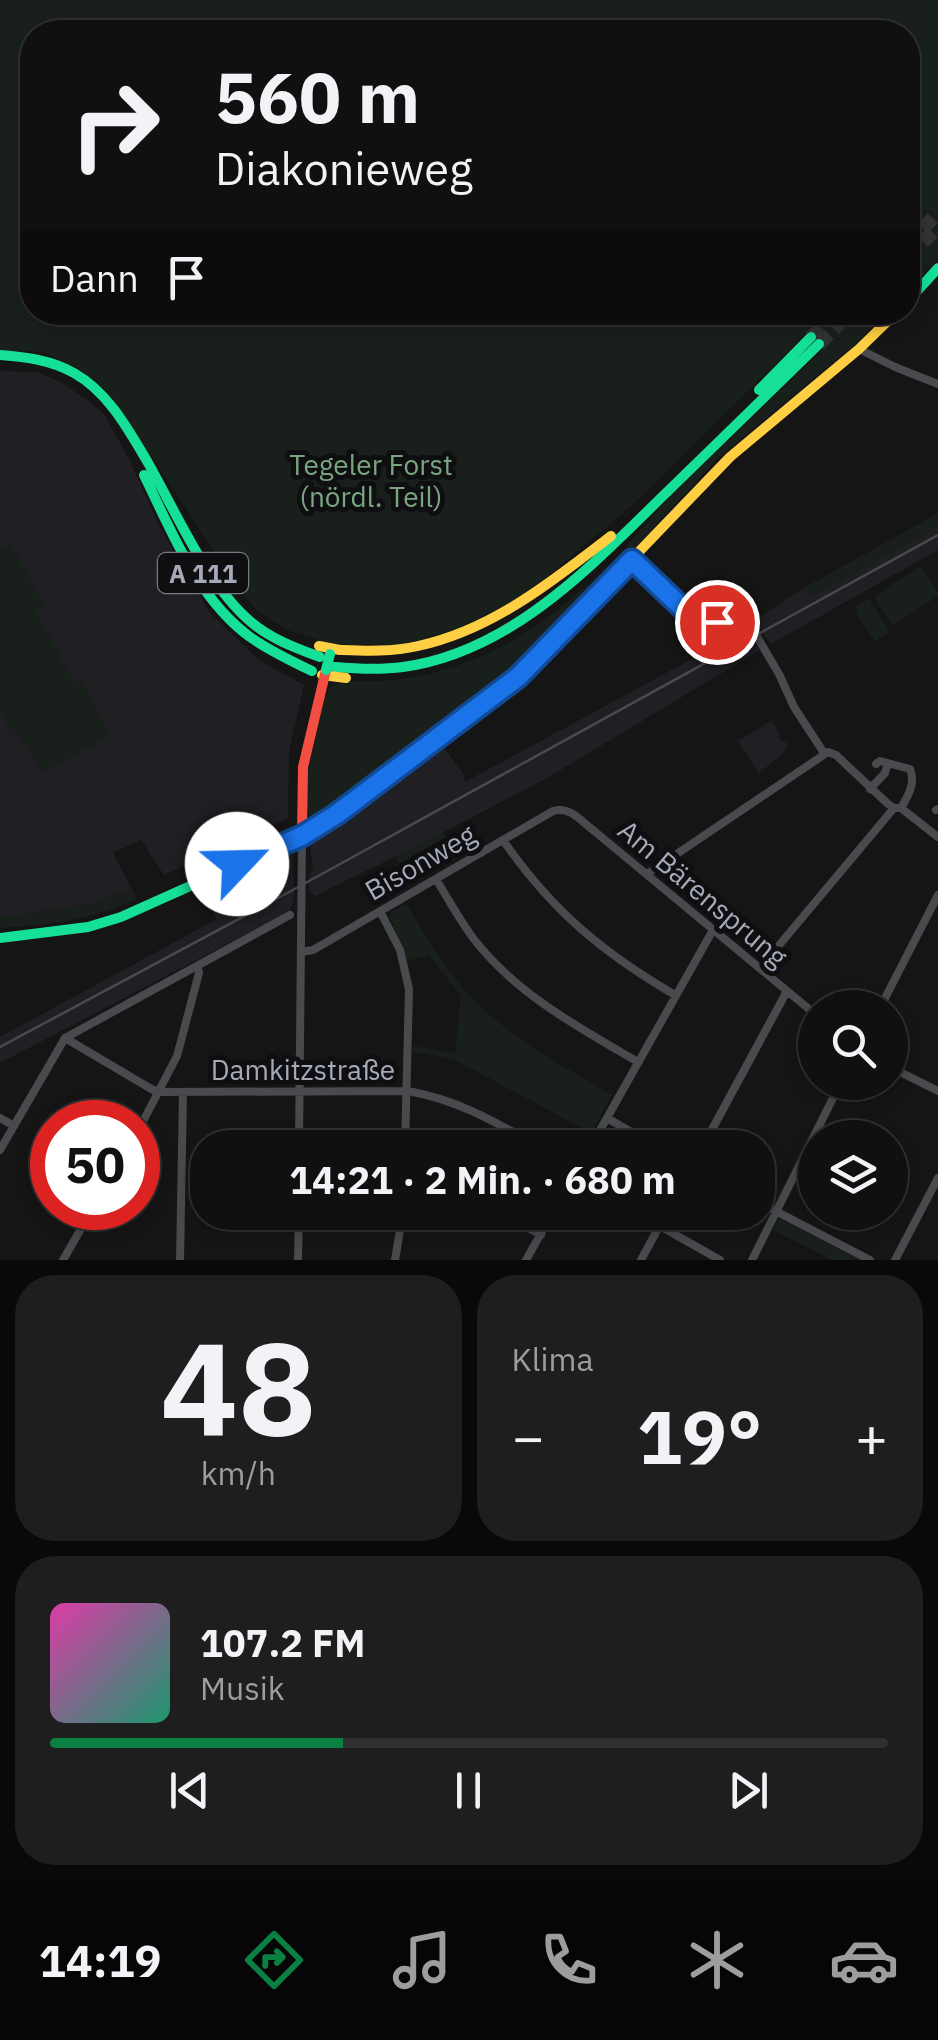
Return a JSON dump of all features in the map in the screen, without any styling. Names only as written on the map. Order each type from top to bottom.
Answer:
[{"type":"main road","points":[[920,288],[938,268]]},
{"type":"main road","points":[[0,938],[88,927],[112,920],[302,836],[337,814],[518,677],[730,457],[884,325]]},
{"type":"main road","name":"A 111","points":[[0,355],[50,362],[88,382],[105,397],[197,565],[230,610],[254,632],[276,646],[327,660],[364,670],[412,665],[459,651],[507,629],[542,607],[650,508],[815,341],[615,532],[528,598],[471,629],[435,643],[327,660]]},
{"type":"main road","name":"A 111","points":[[0,364],[38,368],[72,382],[98,402],[132,441]]},
{"type":"main road","points":[[132,441],[234,592],[256,614],[327,660],[346,678],[386,678],[424,671],[465,658],[516,634],[592,571],[650,508]]},
{"type":"main road","points":[[302,836],[303,767],[327,660]]},
{"type":"street","points":[[859,349],[938,384]]},
{"type":"street","points":[[632,560],[704,624],[746,613],[794,707],[824,752]]},
{"type":"street","points":[[647,874],[824,752],[832,752],[870,789],[936,831]]},
{"type":"street","points":[[760,968],[908,796],[913,776],[910,769],[880,761],[876,764]]},
{"type":"street","points":[[870,789],[885,773],[888,763]]},
{"type":"street","name":"Am Bärensprung","points":[[562,808],[798,1000]]},
{"type":"street","name":"Bisonweg","points":[[300,952],[313,950],[562,808]]},
{"type":"street","points":[[299,1130],[302,836]]},
{"type":"street","points":[[503,840],[526,873],[572,923],[607,951],[676,995]]},
{"type":"street","points":[[436,879],[475,940],[519,986],[560,1016],[638,1062]]},
{"type":"street","points":[[889,990],[938,895]]},
{"type":"street","points":[[380,911],[394,934],[408,978],[406,1130]]},
{"type":"street","points":[[0,1150],[65,1038],[290,915]]},
{"type":"street","points":[[600,1130],[713,930]]},
{"type":"street","points":[[154,1100],[177,1056],[198,968]]},
{"type":"street","points":[[712,1130],[787,991]]},
{"type":"street","name":"Damkitzstraße","points":[[65,1038],[158,1091],[408,1091],[464,1106],[509,1130]]},
{"type":"street","points":[[908,1076],[938,1091]]},
{"type":"street","points":[[180,1260],[183,1092]]},
{"type":"street","points":[[752,1260],[833,1100]]},
{"type":"street","points":[[0,1118],[14,1126]]},
{"type":"street","points":[[607,1118],[628,1130]]},
{"type":"street","points":[[895,1260],[938,1178]]},
{"type":"street","points":[[776,1212],[870,1260]]},
{"type":"street","points":[[63,1260],[81,1230]]},
{"type":"street","points":[[298,1230],[298,1260]]},
{"type":"street","points":[[395,1260],[400,1230]]},
{"type":"street","points":[[532,1230],[541,1235]]},
{"type":"street","points":[[526,1260],[544,1230]]},
{"type":"street","points":[[641,1260],[658,1230]]},
{"type":"street","points":[[667,1230],[720,1260]]},
{"type":"shaded area","points":[[0,371],[37,372],[62,383],[104,414],[161,529],[209,612],[259,660],[304,685],[289,752],[288,818],[164,875],[141,840],[113,853],[132,889],[91,904],[0,918]]},
{"type":"shaded area","points":[[938,514],[938,550],[771,644],[765,637],[756,620],[797,592]]},
{"type":"shaded area","points":[[747,629],[760,650],[549,777],[315,896],[309,891],[313,839],[442,745],[465,782]]},
{"type":"shaded area","points":[[772,720],[778,736],[787,744],[784,753],[759,773],[738,741]]},
{"type":"shaded area","points":[[287,851],[293,855],[294,898],[290,911],[0,1063],[0,1037],[217,919],[203,891]]},
{"type":"green space","name":"Tegeler Forst (nördl. Teil)","points":[[0,0],[938,0],[938,259],[920,278],[920,20],[20,20],[20,325],[815,325],[629,508],[544,579],[505,606],[456,629],[398,646],[334,645],[288,630],[259,612],[238,590],[107,391],[77,368],[51,356],[0,350]]},
{"type":"green space","name":"Tegeler Forst (nördl. Teil)","points":[[815,325],[875,325],[719,457],[526,665],[379,775],[311,819],[306,772],[329,688],[443,670],[493,651],[537,625],[597,576],[670,497],[830,343]]},
{"type":"green space","points":[[938,513],[938,528],[811,597],[804,588]]},
{"type":"green space","points":[[11,544],[45,606],[36,610],[74,683],[83,680],[111,736],[42,771],[17,733],[12,735],[0,710],[0,549]]},
{"type":"green space","points":[[921,566],[938,596],[892,626],[874,597]]},
{"type":"green space","points":[[870,600],[888,629],[886,635],[875,641],[856,614],[857,605]]},
{"type":"green space","points":[[443,833],[460,857],[412,885],[396,856]]},
{"type":"green space","points":[[132,889],[137,899],[103,912],[54,923],[0,928],[0,918],[91,904]]},
{"type":"green space","points":[[406,904],[450,972],[483,1009],[536,1049],[612,1095],[593,1130],[585,1130],[459,1062],[413,1052],[413,1046],[455,1053],[461,996],[429,955],[407,961],[390,918],[392,912]]},
{"type":"green space","points":[[778,1219],[788,1223],[860,1260],[832,1260],[773,1230]]},
{"type":"tunnel","points":[[920,231],[938,213]]},
{"type":"tunnel","points":[[920,245],[938,227]]},
{"type":"tunnel","points":[[811,337],[823,325]]},
{"type":"tunnel","points":[[819,344],[838,325]]},
{"type":"tram line","points":[[0,1047],[938,535]]},
{"type":"traffic: fast","points":[[920,288],[938,268]]},
{"type":"traffic: fast","points":[[759,390],[811,337]]},
{"type":"traffic: fast","points":[[335,667],[394,668],[443,658],[480,644],[515,624],[579,576],[819,344]]},
{"type":"traffic: fast","points":[[0,355],[56,365],[97,390],[125,424],[193,547],[235,607],[267,633],[320,657]]},
{"type":"traffic: fast","points":[[144,475],[188,563],[215,603],[250,637],[312,671]]},
{"type":"traffic: fast","points":[[0,938],[88,927],[121,917],[302,836],[337,814],[518,677],[580,613]]},
{"type":"traffic: fast","points":[[326,670],[330,654]]},
{"type":"traffic: slow","points":[[580,613],[730,457],[884,325]]},
{"type":"traffic: slow","points":[[341,650],[380,651],[445,639],[520,602],[611,536]]},
{"type":"traffic: slow","points":[[319,646],[340,650]]},
{"type":"traffic: slow","points":[[322,675],[346,678]]},
{"type":"traffic: jam","points":[[302,836],[303,767],[326,670]]},
{"type":"route","points":[[237,864],[313,830],[518,677],[632,560],[682,610],[704,624],[717,622]]}]
